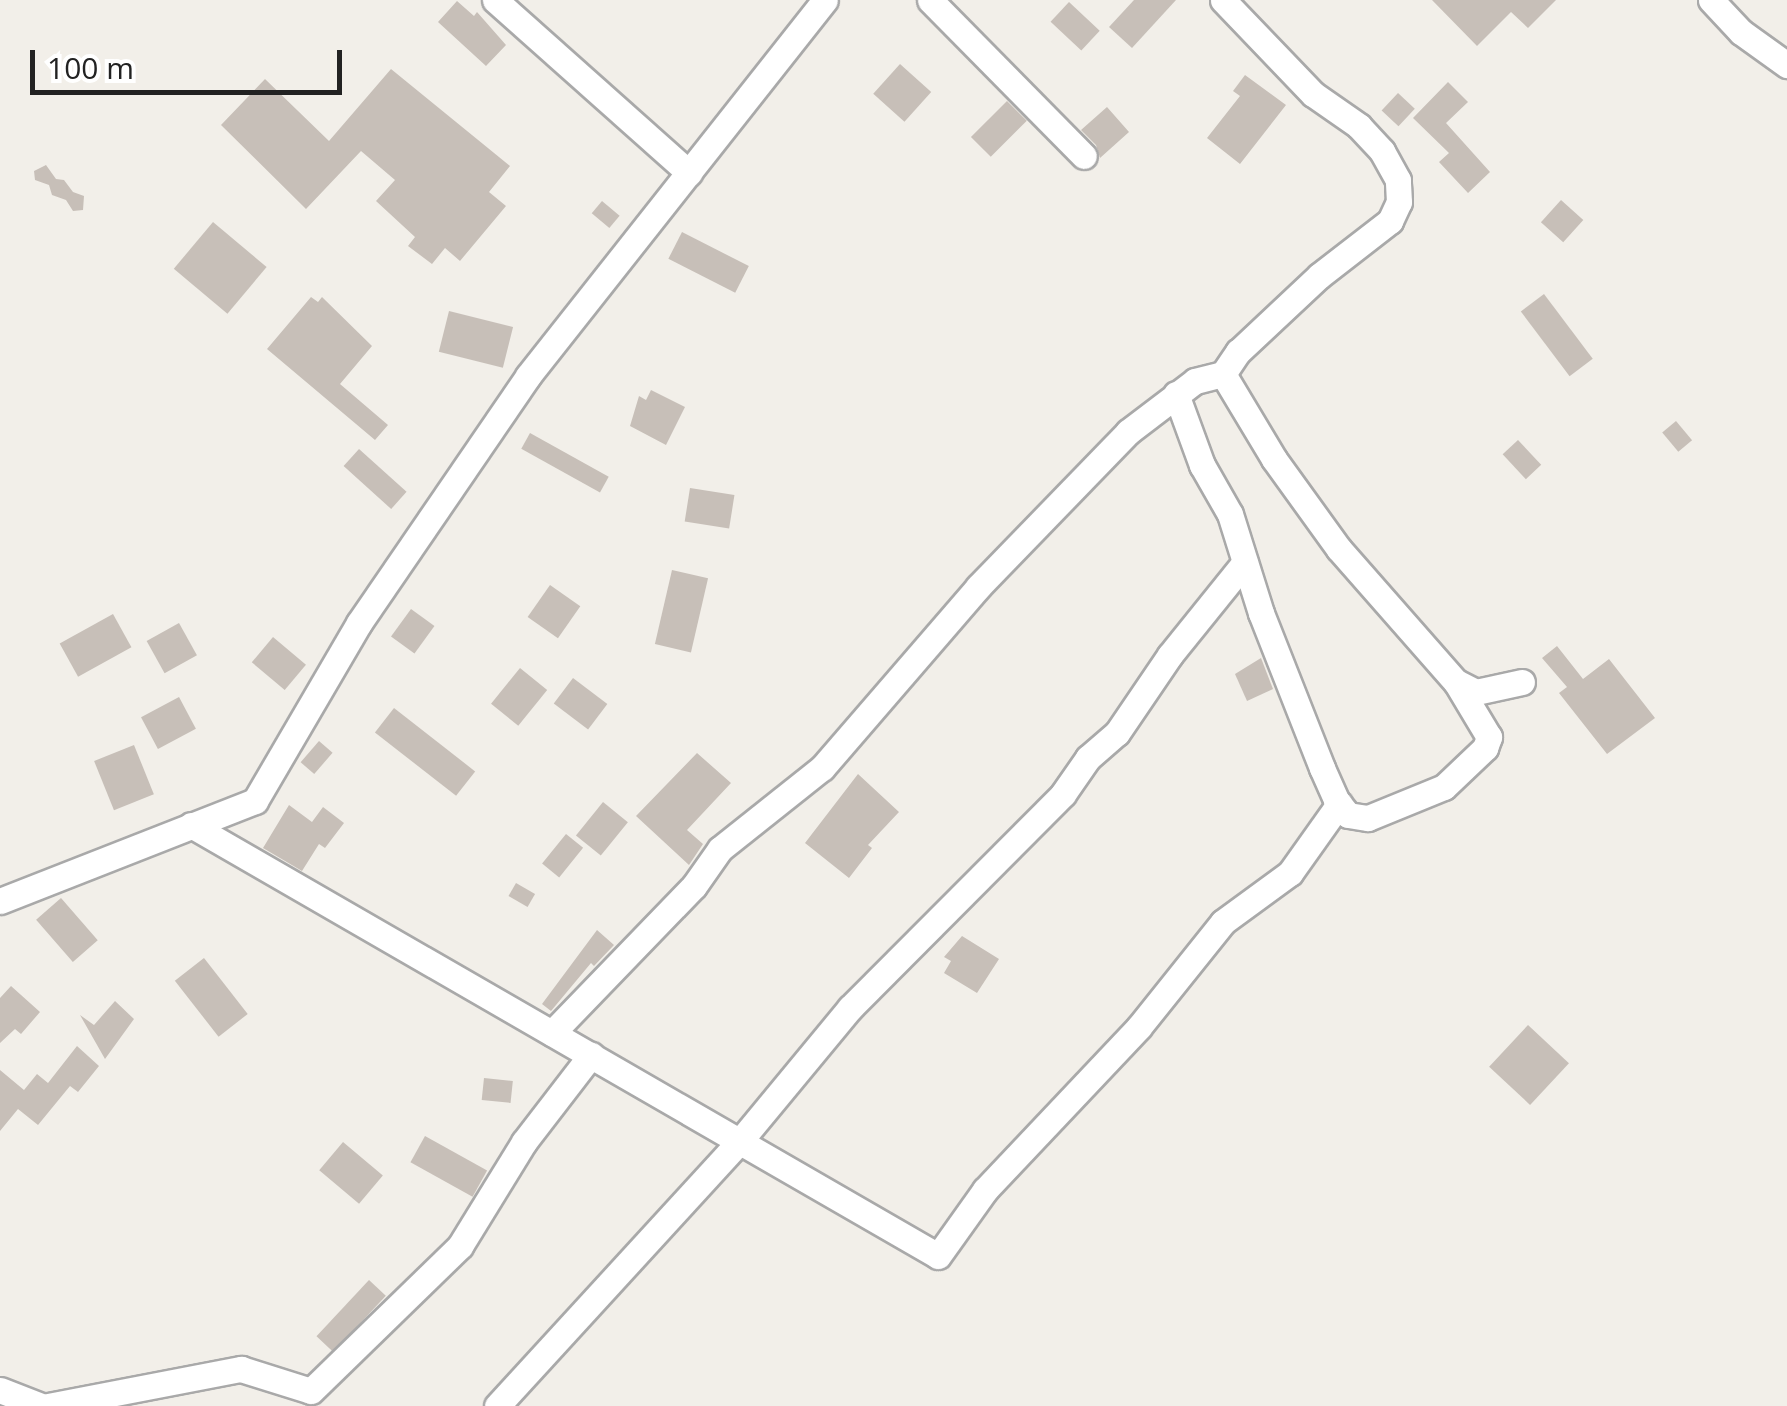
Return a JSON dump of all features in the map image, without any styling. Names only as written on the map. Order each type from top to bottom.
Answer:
[{"type":"street","points":[[494,0],[689,172]]},
{"type":"street","points":[[0,901],[255,801],[359,623],[528,376],[826,0]]},
{"type":"street","points":[[930,0],[1084,156]]},
{"type":"street","points":[[552,1033],[694,886],[720,849],[822,768],[978,587],[1128,432],[1194,381],[1223,374],[1264,327],[1319,276],[1374,238],[1390,220],[1399,202],[1398,180],[1382,151],[1358,126],[1313,94],[1223,0]]},
{"type":"street","points":[[1711,0],[1741,32],[1787,66]]},
{"type":"street","points":[[1176,394],[1202,465],[1230,514],[1276,653],[1339,804],[1348,815],[1368,818],[1444,788],[1470,768],[1489,737],[1456,682],[1339,549],[1266,445],[1223,374]]},
{"type":"street","points":[[497,1406],[740,1141],[850,1008],[1038,820],[1088,758],[1117,733],[1170,656],[1245,562]]},
{"type":"street","points":[[1456,682],[1476,692],[1522,682]]},
{"type":"street","points":[[191,825],[938,1256],[985,1190],[1139,1027],[1222,922],[1290,873],[1339,804]]},
{"type":"street","points":[[0,1390],[44,1406],[241,1369],[303,1399],[460,1246],[524,1142],[591,1055]]},
{"type":"building","points":[[1134,0],[1176,0],[1132,48],[1109,27]]},
{"type":"building","points":[[1432,0],[1556,0],[1528,28],[1511,12],[1477,46]]},
{"type":"building","points":[[457,1],[474,16],[477,12],[506,45],[486,66],[438,22]]},
{"type":"building","points":[[1069,2],[1100,31],[1081,50],[1051,22]]},
{"type":"building","points":[[900,64],[931,92],[904,122],[873,94]]},
{"type":"building","points":[[391,69],[510,166],[489,192],[506,206],[460,261],[445,248],[432,264],[408,246],[415,237],[376,201],[395,180],[361,151],[306,209],[221,125],[265,79],[329,141]]},
{"type":"building","points":[[1245,75],[1286,105],[1240,164],[1207,138],[1240,96],[1233,91]]},
{"type":"building","points":[[1448,82],[1468,102],[1446,123],[1490,172],[1468,193],[1439,162],[1449,153],[1413,118]]},
{"type":"building","points":[[1398,93],[1415,109],[1398,126],[1382,111]]},
{"type":"building","points":[[1007,101],[1027,121],[991,157],[971,137]]},
{"type":"building","points":[[1107,107],[1129,132],[1100,158],[1096,145],[1081,130]]},
{"type":"building","points":[[46,165],[56,179],[64,180],[73,192],[84,196],[83,210],[73,211],[66,200],[52,195],[49,185],[35,180],[34,171]]},
{"type":"building","points":[[1561,200],[1583,220],[1563,242],[1541,222]]},
{"type":"building","points":[[602,201],[620,216],[609,228],[592,213]]},
{"type":"building","points":[[213,222],[267,267],[227,314],[174,269]]},
{"type":"building","points":[[682,232],[749,266],[735,293],[668,259]]},
{"type":"building","points":[[1544,294],[1593,359],[1570,376],[1521,311]]},
{"type":"building","points":[[311,297],[318,302],[322,297],[372,346],[340,384],[388,425],[375,440],[267,349]]},
{"type":"building","points":[[449,311],[513,327],[503,368],[439,352]]},
{"type":"building","points":[[651,390],[685,407],[666,445],[630,426],[639,396],[646,400]]},
{"type":"building","points":[[1676,421],[1692,440],[1678,452],[1662,433]]},
{"type":"building","points":[[530,433],[609,477],[600,492],[521,449]]},
{"type":"building","points":[[1518,440],[1541,465],[1526,479],[1503,454]]},
{"type":"building","points":[[359,449],[407,492],[391,509],[344,466]]},
{"type":"building","points":[[690,488],[734,495],[729,529],[685,522]]},
{"type":"building","points":[[672,570],[708,578],[691,652],[655,644]]},
{"type":"building","points":[[550,585],[580,606],[558,638],[528,617]]},
{"type":"building","points":[[411,609],[434,626],[414,654],[391,637]]},
{"type":"building","points":[[113,614],[131,647],[78,677],[60,644]]},
{"type":"building","points":[[179,623],[197,655],[165,673],[147,641]]},
{"type":"building","points":[[273,637],[306,665],[285,690],[252,662]]},
{"type":"building","points":[[1557,646],[1583,679],[1609,659],[1655,718],[1607,754],[1559,693],[1567,687],[1542,658]]},
{"type":"building","points":[[1261,658],[1273,689],[1247,701],[1235,674]]},
{"type":"building","points":[[520,668],[547,690],[518,726],[491,704]]},
{"type":"building","points":[[573,678],[607,704],[588,729],[554,704]]},
{"type":"building","points":[[179,697],[196,729],[158,749],[141,717]]},
{"type":"building","points":[[394,708],[475,771],[456,796],[375,732]]},
{"type":"building","points":[[319,741],[333,753],[314,774],[301,762]]},
{"type":"building","points":[[134,745],[154,794],[114,810],[94,761]]},
{"type":"building","points":[[697,753],[731,783],[687,830],[703,844],[689,865],[636,816]]},
{"type":"building","points":[[858,774],[899,812],[868,845],[872,848],[849,878],[805,843]]},
{"type":"building","points":[[603,802],[628,822],[601,856],[576,835]]},
{"type":"building","points":[[289,805],[312,822],[323,807],[344,823],[325,848],[319,844],[302,871],[263,848]]},
{"type":"building","points":[[566,834],[583,848],[559,877],[542,864]]},
{"type":"building","points":[[516,883],[535,894],[528,907],[508,896]]},
{"type":"building","points":[[61,898],[98,940],[73,962],[36,920]]},
{"type":"building","points":[[597,930],[614,945],[594,966],[591,963],[551,1011],[542,1004]]},
{"type":"building","points":[[962,936],[999,959],[977,993],[944,973],[951,961],[944,957]]},
{"type":"building","points":[[204,958],[248,1014],[219,1037],[175,981]]},
{"type":"building","points":[[11,986],[40,1012],[21,1034],[15,1029],[0,1043],[0,998]]},
{"type":"building","points":[[115,1001],[134,1019],[105,1059],[80,1015],[94,1025]]},
{"type":"building","points":[[1528,1025],[1569,1063],[1530,1105],[1489,1067]]},
{"type":"building","points":[[77,1046],[99,1066],[78,1092],[70,1086],[38,1125],[18,1109],[0,1131],[0,1070],[24,1090],[37,1074],[48,1083]]},
{"type":"building","points":[[484,1078],[513,1081],[511,1103],[482,1100]]},
{"type":"building","points":[[425,1136],[487,1170],[473,1197],[410,1162]]},
{"type":"building","points":[[343,1142],[383,1175],[359,1204],[319,1170]]},
{"type":"building","points":[[369,1280],[386,1296],[333,1352],[316,1336]]}]
